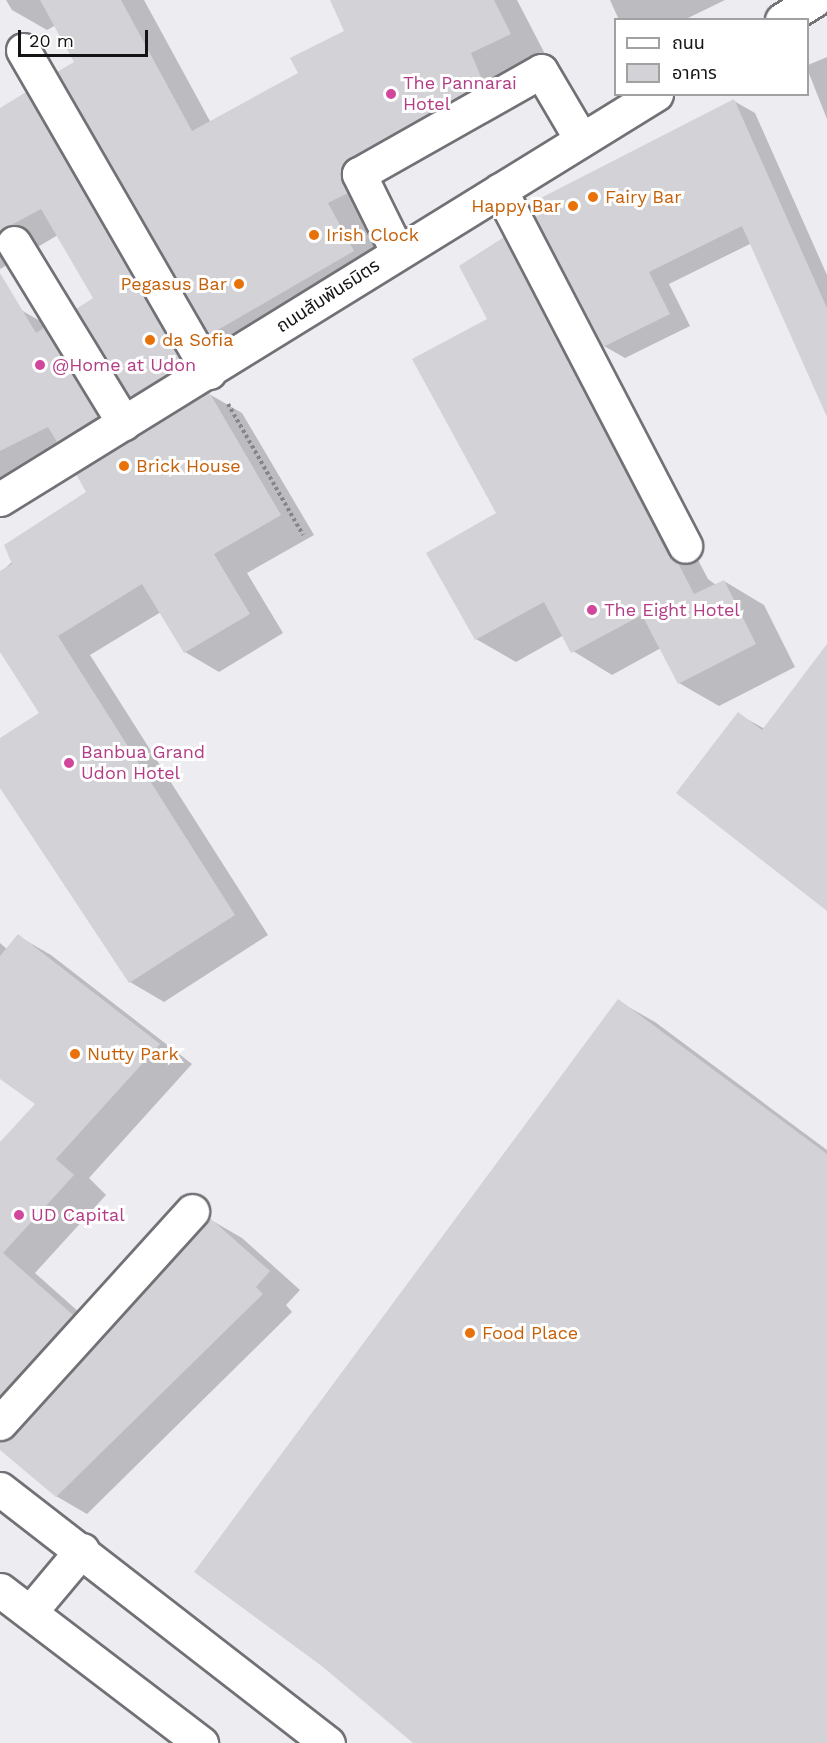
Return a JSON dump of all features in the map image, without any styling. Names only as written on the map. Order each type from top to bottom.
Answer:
[{"type":"street","points":[[785,18],[814,0]]},
{"type":"street","points":[[22,50],[209,372]]},
{"type":"street","points":[[397,251],[359,174],[541,71],[581,139]]},
{"type":"street","name":"ถนนสัมพันธมิตร","points":[[0,499],[209,372],[397,251],[653,96]]},
{"type":"street","points":[[500,190],[685,546]]},
{"type":"street","points":[[14,243],[124,423]]},
{"type":"street","points":[[0,1423],[192,1211]]},
{"type":"street","points":[[0,1489],[328,1743]]},
{"type":"street","points":[[30,1612],[81,1550]]},
{"type":"street","points":[[0,1590],[201,1743]]},
{"type":"path","points":[[209,372],[303,535]]},
{"type":"building","points":[[40,0],[121,0],[192,131],[298,73],[290,58],[344,31],[330,0],[494,0],[511,34],[471,53],[483,82],[343,164],[340,174],[348,193],[328,203],[354,251],[209,335],[57,72],[74,62]]},
{"type":"building","points":[[26,92],[183,364],[130,397],[76,309],[93,298],[41,209],[0,231],[0,108]]},
{"type":"building","points":[[734,99],[827,308],[827,417],[742,226],[649,272],[670,314],[603,347],[535,217],[539,215],[533,202]]},
{"type":"building","points":[[504,237],[668,555],[678,563],[694,594],[724,580],[756,644],[678,684],[642,615],[571,653],[544,602],[475,640],[426,553],[496,513],[412,359],[487,319],[459,266]]},
{"type":"building","name":"@Home at Udon","points":[[0,273],[36,333],[44,328],[98,416],[57,442],[48,427],[0,451]]},
{"type":"building","points":[[209,392],[281,515],[214,554],[250,614],[184,653],[142,584],[58,636],[235,915],[129,983],[0,788],[0,738],[39,713],[0,652],[0,571],[12,564],[4,545],[86,492],[76,474]]},
{"type":"building","points":[[827,644],[827,911],[676,793],[738,712],[762,730]]},
{"type":"building","name":"Nutty Park","points":[[18,934],[160,1044],[56,1159],[74,1175],[3,1253],[73,1315],[0,1395],[0,1142],[35,1104],[0,1079],[0,956]]},
{"type":"building","points":[[618,999],[827,1154],[827,1743],[413,1743],[323,1667],[194,1572]]},
{"type":"building","points":[[211,1219],[270,1271],[256,1287],[263,1294],[56,1497],[0,1450],[0,1441],[14,1436]]},
{"type":"place","name":"The Pannarai Hotel","points":[[391,94]]},
{"type":"place","name":"Fairy Bar","points":[[593,197]]},
{"type":"place","name":"Happy Bar","points":[[573,206]]},
{"type":"place","name":"Irish Clock","points":[[314,235]]},
{"type":"place","name":"Pegasus Bar","points":[[239,284]]},
{"type":"place","name":"da Sofia","points":[[150,340]]},
{"type":"place","name":"@Home at Udon","points":[[40,365]]},
{"type":"place","name":"Brick House","points":[[124,466]]},
{"type":"place","name":"The Eight Hotel","points":[[592,610]]},
{"type":"place","name":"Banbua Grand Udon Hotel","points":[[69,763]]},
{"type":"place","name":"Nutty Park","points":[[75,1054]]},
{"type":"place","name":"UD Capital","points":[[19,1215]]},
{"type":"place","name":"Food Place","points":[[470,1333]]}]
